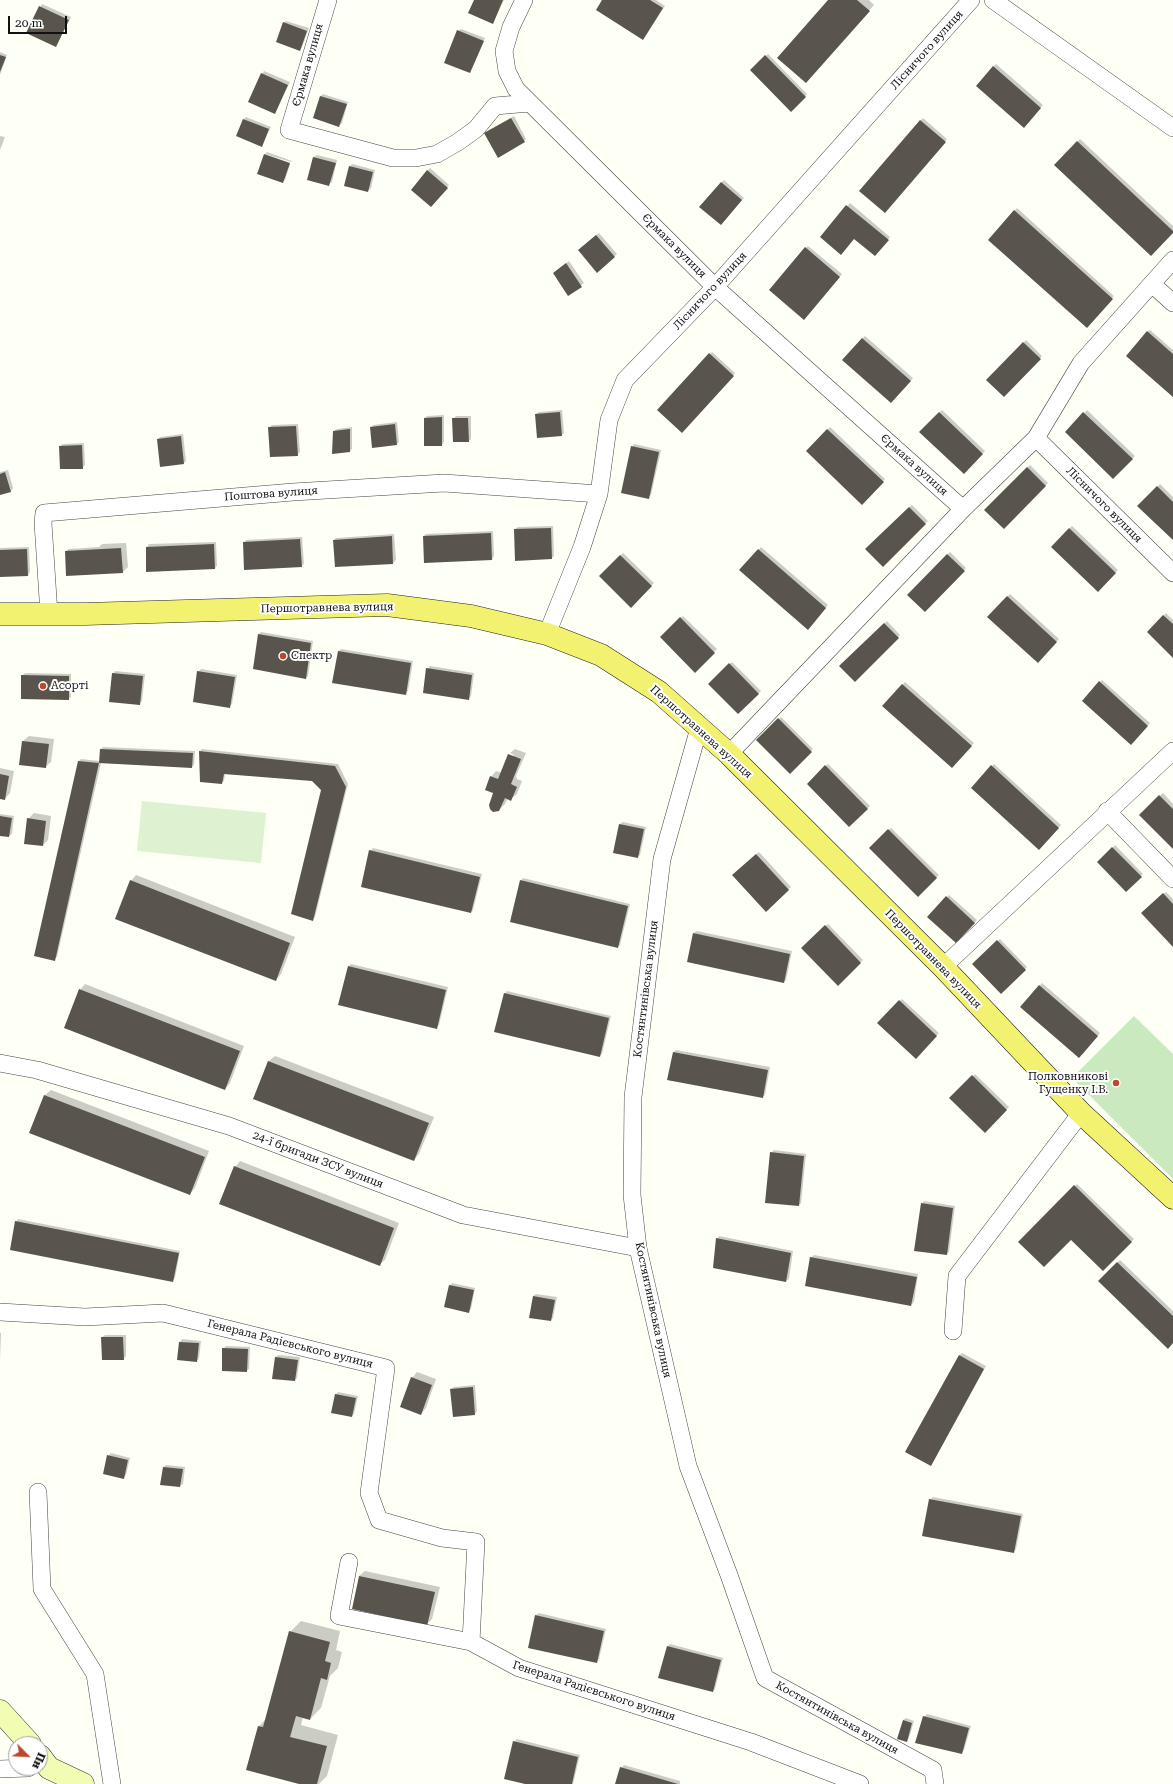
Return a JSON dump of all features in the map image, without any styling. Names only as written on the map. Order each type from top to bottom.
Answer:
[{"type":"main road","name":"Першотравнева вулиця","points":[[0,614],[387,605],[471,616],[547,634],[601,655],[659,692],[729,754],[943,967],[1081,1113],[1173,1198]]},
{"type":"street","name":"Єрмака вулиця","points":[[328,0],[289,130],[393,158],[416,158],[437,154],[458,142],[476,129],[495,106],[530,103]]},
{"type":"street","name":"Єрмака вулиця","points":[[524,0],[511,27],[504,51],[507,71],[516,89],[715,287],[963,509]]},
{"type":"street","name":"Лісничого вулиця","points":[[547,634],[582,547],[599,494],[609,420],[625,380],[715,287],[971,0]]},
{"type":"street","points":[[992,0],[1173,128]]},
{"type":"street","points":[[729,754],[963,509],[1036,438],[1081,363],[1173,260]]},
{"type":"street","points":[[1152,284],[1173,303]]},
{"type":"street","name":"Лісничого вулиця","points":[[1036,438],[1173,573]]},
{"type":"street","name":"Поштова вулиця","points":[[49,614],[43,523],[44,513],[293,492],[444,483],[599,494]]},
{"type":"street","name":"Костянтинівська вулиця","points":[[699,728],[662,859],[633,1097],[632,1195],[638,1248],[688,1466],[729,1575],[765,1678],[933,1770],[935,1784]]},
{"type":"street","points":[[943,967],[1173,751]]},
{"type":"street","points":[[1108,811],[1173,879]]},
{"type":"street","name":"24-ї бригади ЗСУ вулиця","points":[[0,1063],[37,1070],[229,1126],[463,1215],[638,1248]]},
{"type":"street","points":[[953,1331],[957,1276],[1081,1113]]},
{"type":"street","name":"Генерала Радієвського вулиця","points":[[0,1312],[85,1317],[163,1313],[386,1368],[369,1493],[379,1520],[442,1538],[476,1542],[471,1642],[519,1668],[751,1742],[860,1784]]},
{"type":"street","points":[[38,1492],[42,1589],[95,1674],[112,1784]]},
{"type":"street","points":[[349,1562],[339,1616],[471,1642]]},
{"type":"street","points":[[0,1711],[23,1736]]},
{"type":"street","points":[[48,1769],[83,1784]]},
{"type":"green space","points":[[142,801],[266,813],[261,863],[137,851]]},
{"type":"green space","points":[[1134,1016],[1173,1054],[1173,1179],[1072,1078]]},
{"type":"building","points":[[474,0],[503,0],[493,24],[468,13]]},
{"type":"building","points":[[602,0],[650,0],[663,8],[643,40],[596,10]]},
{"type":"building","points":[[828,0],[857,0],[870,11],[806,83],[777,58]]},
{"type":"building","points":[[39,6],[69,20],[56,47],[26,33]]},
{"type":"building","points":[[283,22],[307,31],[300,51],[276,42]]},
{"type":"building","points":[[457,30],[484,41],[470,73],[444,63]]},
{"type":"building","points":[[0,55],[6,57],[0,72]]},
{"type":"building","points":[[765,55],[806,97],[791,112],[750,70]]},
{"type":"building","points":[[993,66],[1041,108],[1024,128],[976,86]]},
{"type":"building","points":[[261,73],[288,85],[275,114],[248,102]]},
{"type":"building","points":[[320,96],[347,104],[339,127],[313,118]]},
{"type":"building","points":[[511,118],[525,142],[498,158],[484,133]]},
{"type":"building","points":[[243,119],[269,129],[262,147],[236,136]]},
{"type":"building","points":[[920,120],[946,142],[885,213],[859,191]]},
{"type":"building","points":[[1077,141],[1173,231],[1173,233],[1151,256],[1054,165]]},
{"type":"building","points":[[264,154],[290,163],[283,183],[257,174]]},
{"type":"building","points":[[313,157],[336,163],[329,186],[307,180]]},
{"type":"building","points":[[349,166],[373,172],[368,192],[344,186]]},
{"type":"building","points":[[427,170],[448,188],[431,207],[411,190]]},
{"type":"building","points":[[721,182],[742,200],[721,225],[699,207]]},
{"type":"building","points":[[846,205],[889,240],[875,256],[854,239],[841,255],[820,237]]},
{"type":"building","points":[[1014,210],[1113,299],[1087,328],[988,240]]},
{"type":"building","points":[[596,235],[615,257],[597,273],[578,250]]},
{"type":"building","points":[[805,247],[840,277],[804,320],[769,290]]},
{"type":"building","points":[[566,263],[582,287],[568,296],[553,273]]},
{"type":"building","points":[[1147,331],[1173,354],[1173,397],[1126,356]]},
{"type":"building","points":[[862,338],[911,381],[891,403],[842,360]]},
{"type":"building","points":[[1023,342],[1041,359],[1004,397],[986,380]]},
{"type":"building","points":[[709,353],[734,376],[682,433],[657,410]]},
{"type":"building","points":[[560,412],[562,436],[537,438],[535,414]]},
{"type":"building","points":[[939,412],[983,454],[964,474],[919,432]]},
{"type":"building","points":[[1083,412],[1133,459],[1113,479],[1065,432]]},
{"type":"building","points":[[442,417],[442,446],[424,446],[424,418]]},
{"type":"building","points":[[452,418],[468,418],[469,442],[453,442]]},
{"type":"building","points":[[395,424],[397,445],[372,448],[370,427]]},
{"type":"building","points":[[296,426],[298,456],[270,457],[268,427]]},
{"type":"building","points":[[350,429],[350,452],[332,454],[333,431]]},
{"type":"building","points":[[827,429],[884,482],[862,505],[806,451]]},
{"type":"building","points":[[181,436],[184,464],[160,467],[157,439]]},
{"type":"building","points":[[82,445],[83,469],[60,469],[59,446]]},
{"type":"building","points":[[631,446],[659,452],[649,499],[621,493]]},
{"type":"building","points":[[1027,467],[1046,486],[1004,529],[984,510]]},
{"type":"building","points":[[5,472],[11,492],[0,495],[0,474]]},
{"type":"building","points":[[1157,486],[1173,502],[1173,540],[1137,506]]},
{"type":"building","points":[[909,507],[926,524],[883,567],[865,549]]},
{"type":"building","points":[[551,528],[552,559],[515,561],[514,529]]},
{"type":"building","points":[[1069,528],[1116,573],[1098,592],[1051,547]]},
{"type":"building","points":[[491,533],[492,560],[424,563],[423,536]]},
{"type":"building","points":[[392,536],[393,564],[335,567],[333,540]]},
{"type":"building","points":[[300,539],[302,567],[244,570],[243,542]]},
{"type":"building","points":[[214,544],[215,569],[146,572],[146,547]]},
{"type":"building","points":[[121,548],[123,573],[66,576],[65,551]]},
{"type":"building","points":[[27,549],[28,576],[0,577],[0,550]]},
{"type":"building","points":[[758,549],[826,608],[808,630],[739,570]]},
{"type":"building","points":[[947,554],[965,571],[925,612],[907,595]]},
{"type":"building","points":[[620,555],[652,586],[631,608],[599,576]]},
{"type":"building","points":[[1007,596],[1057,642],[1038,663],[987,617]]},
{"type":"building","points":[[1163,615],[1173,624],[1173,658],[1147,632]]},
{"type":"building","points":[[680,617],[715,653],[695,673],[660,637]]},
{"type":"building","points":[[884,623],[899,638],[855,682],[839,666]]},
{"type":"building","points":[[258,634],[311,643],[306,679],[253,669]]},
{"type":"building","points":[[338,651],[411,663],[406,695],[332,683]]},
{"type":"building","points":[[729,663],[759,694],[738,714],[708,684]]},
{"type":"building","points":[[426,668],[472,675],[469,700],[423,693]]},
{"type":"building","points":[[197,671],[235,677],[230,708],[193,702]]},
{"type":"building","points":[[112,673],[143,676],[140,705],[109,702]]},
{"type":"building","points":[[21,675],[69,676],[69,700],[21,699]]},
{"type":"building","points":[[1099,681],[1148,726],[1131,745],[1082,701]]},
{"type":"building","points":[[902,684],[972,746],[952,768],[882,706]]},
{"type":"building","points":[[778,718],[812,752],[790,774],[756,740]]},
{"type":"building","points":[[22,741],[49,744],[46,768],[19,765]]},
{"type":"building","points":[[100,749],[193,753],[192,768],[99,763]]},
{"type":"building","points":[[199,751],[335,766],[346,787],[313,921],[291,914],[321,790],[312,781],[224,774],[222,784],[200,782]]},
{"type":"building","points":[[508,754],[521,759],[511,784],[517,787],[511,801],[505,798],[499,811],[493,812],[489,805],[493,793],[485,790],[490,776],[498,779]]},
{"type":"building","points":[[78,761],[99,763],[55,961],[34,956]]},
{"type":"building","points":[[825,765],[868,809],[849,827],[807,784]]},
{"type":"building","points":[[991,765],[1059,828],[1039,850],[971,788]]},
{"type":"building","points":[[0,774],[9,776],[5,800],[0,799]]},
{"type":"building","points":[[1159,795],[1173,809],[1173,849],[1139,815]]},
{"type":"building","points":[[0,816],[12,818],[9,837],[0,836]]},
{"type":"building","points":[[27,818],[46,821],[43,846],[24,844]]},
{"type":"building","points":[[619,824],[644,829],[638,858],[613,853]]},
{"type":"building","points":[[888,829],[937,878],[918,897],[869,848]]},
{"type":"building","points":[[1112,847],[1142,877],[1126,892],[1097,862]]},
{"type":"building","points":[[369,850],[480,877],[471,913],[361,887]]},
{"type":"building","points":[[756,854],[789,890],[766,912],[732,875]]},
{"type":"building","points":[[130,880],[290,943],[276,981],[115,919]]},
{"type":"building","points":[[520,880],[628,906],[618,948],[510,922]]},
{"type":"building","points":[[1163,893],[1173,904],[1173,947],[1141,913]]},
{"type":"building","points":[[946,896],[975,923],[956,943],[927,917]]},
{"type":"building","points":[[825,925],[861,963],[838,986],[801,948]]},
{"type":"building","points":[[693,933],[790,954],[784,983],[687,962]]},
{"type":"building","points":[[997,940],[1026,970],[1001,994],[972,964]]},
{"type":"building","points":[[348,966],[446,990],[437,1029],[338,1005]]},
{"type":"building","points":[[1039,985],[1098,1036],[1079,1058],[1020,1007]]},
{"type":"building","points":[[79,989],[240,1051],[225,1090],[64,1028]]},
{"type":"building","points":[[504,993],[609,1018],[600,1057],[494,1032]]},
{"type":"building","points":[[899,1000],[937,1036],[916,1059],[877,1023]]},
{"type":"building","points":[[673,1052],[768,1070],[763,1098],[667,1080]]},
{"type":"building","points":[[268,1061],[429,1123],[414,1161],[253,1099]]},
{"type":"building","points":[[972,1075],[1007,1110],[985,1133],[949,1098]]},
{"type":"building","points":[[44,1095],[205,1157],[190,1195],[29,1133]]},
{"type":"building","points":[[770,1152],[804,1156],[799,1206],[765,1203]]},
{"type":"building","points":[[234,1166],[394,1228],[380,1266],[219,1204]]},
{"type":"building","points":[[1074,1185],[1132,1242],[1103,1271],[1071,1240],[1044,1267],[1018,1242]]},
{"type":"building","points":[[921,1203],[953,1208],[947,1255],[914,1251]]},
{"type":"building","points":[[15,1221],[179,1253],[173,1282],[10,1250]]},
{"type":"building","points":[[716,1238],[791,1253],[786,1282],[713,1268]]},
{"type":"building","points":[[810,1257],[917,1277],[911,1306],[805,1286]]},
{"type":"building","points":[[1117,1262],[1173,1316],[1173,1343],[1168,1349],[1098,1281]]},
{"type":"building","points":[[449,1285],[474,1290],[469,1313],[444,1307]]},
{"type":"building","points":[[533,1296],[555,1300],[551,1321],[529,1318]]},
{"type":"building","points":[[101,1337],[123,1337],[124,1360],[102,1360]]},
{"type":"building","points":[[179,1342],[199,1343],[197,1362],[177,1360]]},
{"type":"building","points":[[222,1348],[248,1349],[247,1372],[222,1371]]},
{"type":"building","points":[[959,1355],[984,1369],[931,1466],[905,1452]]},
{"type":"building","points":[[275,1357],[298,1360],[295,1381],[272,1379]]},
{"type":"building","points":[[411,1377],[432,1385],[421,1415],[400,1407]]},
{"type":"building","points":[[473,1387],[475,1415],[453,1417],[450,1389]]},
{"type":"building","points":[[335,1394],[356,1398],[352,1417],[331,1413]]},
{"type":"building","points":[[107,1455],[128,1460],[124,1479],[103,1474]]},
{"type":"building","points":[[163,1467],[183,1469],[180,1487],[160,1485]]},
{"type":"building","points":[[929,1499],[1021,1516],[1014,1553],[922,1536]]},
{"type":"building","points":[[359,1576],[435,1592],[427,1626],[352,1609]]},
{"type":"building","points":[[535,1615],[604,1631],[597,1663],[528,1648]]},
{"type":"building","points":[[289,1631],[330,1642],[325,1661],[331,1663],[327,1680],[321,1678],[310,1720],[296,1716],[290,1737],[327,1746],[317,1784],[299,1784],[246,1770],[258,1726],[263,1727]]},
{"type":"building","points":[[667,1646],[721,1660],[713,1692],[658,1678]]},
{"type":"building","points":[[923,1716],[969,1728],[962,1754],[915,1743]]},
{"type":"building","points":[[903,1720],[912,1723],[907,1742],[897,1739]]},
{"type":"building","points":[[513,1741],[578,1757],[572,1784],[525,1784],[504,1779]]},
{"type":"building","points":[[620,1767],[678,1784],[615,1784]]},
{"type":"place","name":"Спектр","points":[[283,656]]},
{"type":"place","name":"Асорті","points":[[43,686]]},
{"type":"place","name":"Полковникові Гущенку І.В.","points":[[1116,1083]]}]
